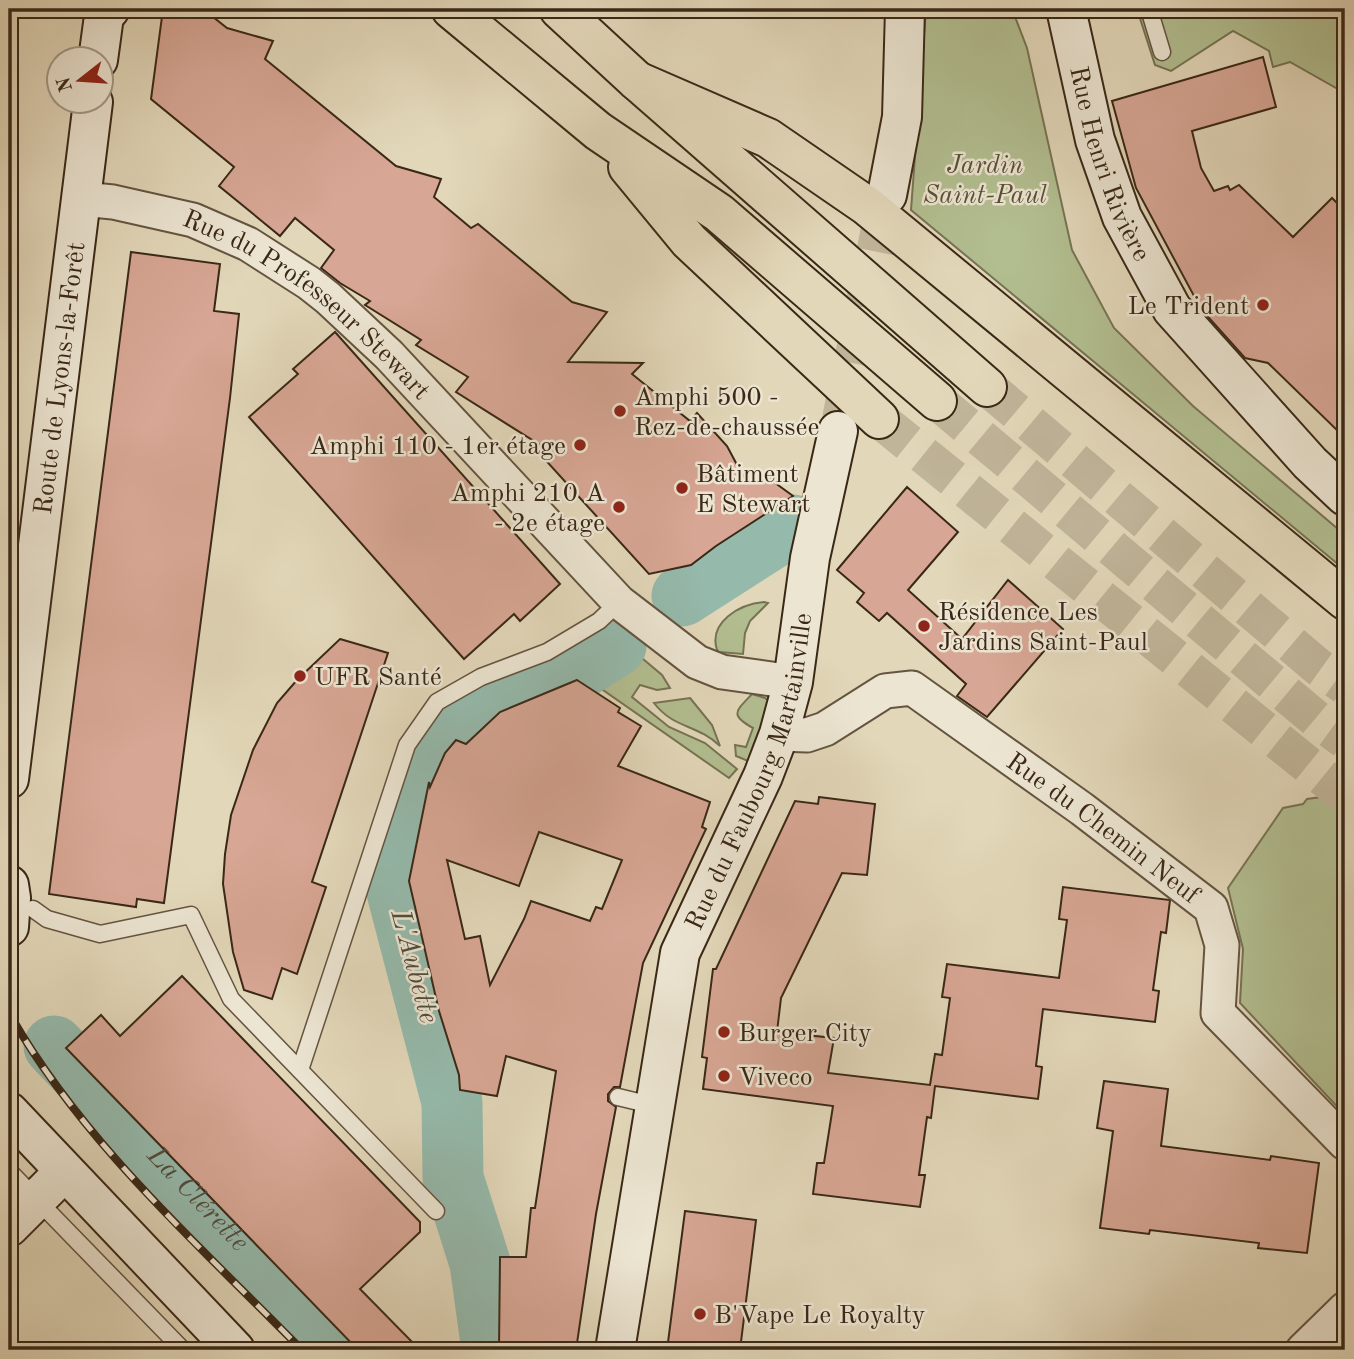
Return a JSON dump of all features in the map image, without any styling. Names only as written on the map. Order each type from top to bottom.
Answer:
[{"type":"highway","points":[[451,9],[598,131],[719,214],[936,401]]},
{"type":"highway","points":[[559,9],[637,81],[987,387]]},
{"type":"highway","points":[[637,81],[768,138],[867,206],[1345,600]]},
{"type":"highway","points":[[598,131],[690,241],[879,419]]},
{"type":"street","points":[[887,195],[902,117],[905,9]]},
{"type":"street","name":"Rue Henri Rivière","points":[[1066,9],[1094,140],[1122,218],[1172,309],[1310,463],[1345,496]]},
{"type":"street","points":[[101,46],[105,11]]},
{"type":"street","name":"Route de Lyons-la-Forêt","points":[[9,779],[91,116]]},
{"type":"street","name":"Rue du Professeur Stewart","points":[[82,199],[113,202],[193,220],[248,244],[328,298],[389,355],[619,601],[697,662],[722,672],[793,682]]},
{"type":"street","name":"Rue du Faubourg Martainville","points":[[615,1350],[680,953],[763,776],[779,734],[793,682],[810,558],[838,431]]},
{"type":"street","name":"Rue du Chemin Neuf","points":[[779,734],[807,735],[825,729],[885,691],[912,688],[1082,809],[1211,908],[1222,945],[1218,1013],[1345,1143]]},
{"type":"street","points":[[9,1112],[235,1350]]},
{"type":"street","points":[[9,1227],[64,1172]]},
{"type":"street","points":[[1303,1350],[1345,1308]]},
{"type":"lane","points":[[1149,9],[1162,52]]},
{"type":"lane","points":[[300,1070],[407,745],[437,702],[481,677],[547,652],[599,621],[619,601]]},
{"type":"lane","points":[[17,907],[47,919],[100,934],[191,915],[231,999],[436,1211]]},
{"type":"lane","points":[[618,1097],[655,1106]]},
{"type":"lane","points":[[9,1171],[183,1350]]},
{"type":"green space","name":"Jardin Saint-Paul","points":[[926,9],[1012,9],[1027,48],[1072,250],[1114,328],[1193,406],[1345,535],[1345,570],[911,210]]},
{"type":"green space","points":[[1137,9],[1345,9],[1345,93],[1290,62],[1273,67],[1269,51],[1233,31],[1171,71],[1155,65]]},
{"type":"green space","points":[[768,603],[750,621],[745,633],[743,654],[719,652],[715,640],[717,631],[728,616],[745,606]]},
{"type":"green space","points":[[630,648],[662,675],[670,688],[657,690],[640,685],[632,697],[669,727],[705,743],[737,769],[729,778],[583,676]]},
{"type":"green space","points":[[752,694],[772,703],[748,761],[736,756],[735,745],[746,747],[753,728],[738,716],[739,709]]},
{"type":"green space","points":[[690,698],[712,725],[720,746],[703,734],[670,718],[654,703]]},
{"type":"green space","points":[[1345,795],[1345,1115],[1240,1003],[1243,949],[1228,888],[1283,808],[1303,804],[1307,799]]},
{"type":"building","points":[[163,9],[203,9],[227,28],[273,41],[265,59],[396,166],[441,179],[434,197],[471,228],[478,224],[572,302],[607,312],[568,362],[643,363],[632,374],[690,421],[697,413],[727,446],[743,476],[756,469],[793,496],[691,565],[649,574],[540,454],[545,448],[456,392],[468,377],[416,345],[421,340],[365,305],[370,301],[321,268],[334,250],[295,218],[280,236],[219,186],[234,167],[151,99]]},
{"type":"building","name":"Le Trident","points":[[1263,57],[1276,107],[1192,131],[1201,168],[1214,191],[1228,186],[1230,190],[1239,185],[1293,237],[1332,198],[1345,211],[1345,438],[1268,363],[1245,358],[1201,309],[1136,188],[1112,101]]},
{"type":"building","points":[[131,252],[220,264],[214,311],[239,314],[164,903],[137,899],[136,907],[49,894]]},
{"type":"building","points":[[335,332],[560,584],[520,621],[514,614],[464,659],[249,417],[298,374],[293,369]]},
{"type":"building","points":[[907,487],[958,532],[908,590],[962,639],[1008,580],[1063,629],[987,717],[957,696],[966,684],[887,613],[879,621],[857,602],[864,593],[837,570]]},
{"type":"building","points":[[340,639],[388,653],[312,882],[326,887],[297,974],[282,968],[272,999],[244,990],[233,952],[223,884],[231,815],[253,750],[277,703]]},
{"type":"building","points":[[577,680],[620,708],[618,712],[641,726],[618,766],[710,802],[702,827],[706,829],[643,963],[620,1087],[614,1087],[608,1094],[608,1101],[616,1107],[596,1214],[576,1350],[499,1350],[500,1257],[526,1257],[531,1208],[535,1208],[556,1071],[506,1056],[497,1096],[460,1090],[459,1075],[439,1011],[409,881],[429,782],[430,787],[445,753],[456,740],[466,744],[500,712]],"holes":[[[539,832],[622,860],[602,909],[596,907],[590,921],[531,901],[490,985],[480,936],[465,939],[447,860],[519,886]]]},
{"type":"building","points":[[819,797],[875,804],[867,875],[842,873],[781,998],[777,1032],[834,1038],[828,1073],[930,1085],[935,1054],[942,1055],[950,998],[942,997],[947,964],[1059,978],[1067,920],[1059,919],[1063,887],[1170,900],[1166,933],[1161,932],[1153,990],[1159,991],[1155,1022],[1043,1009],[1036,1066],[1042,1067],[1038,1099],[935,1086],[931,1118],[927,1117],[919,1175],[925,1175],[920,1207],[813,1194],[817,1163],[824,1163],[833,1106],[703,1089],[707,1058],[702,1057],[713,969],[716,969],[795,801],[818,804]]},
{"type":"building","points":[[182,976],[420,1222],[420,1232],[360,1289],[420,1350],[358,1350],[66,1048],[101,1015],[120,1036]]},
{"type":"building","points":[[1104,1081],[1168,1089],[1161,1146],[1270,1160],[1271,1156],[1319,1163],[1307,1253],[1258,1248],[1259,1243],[1150,1230],[1149,1234],[1100,1228],[1113,1131],[1097,1128]]},
{"type":"building","points":[[685,1211],[756,1220],[740,1350],[667,1350]]},
{"type":"waterway","name":"L'Aubette","points":[[682,596],[793,525]]},
{"type":"waterway","name":"L'Aubette","points":[[492,1350],[480,1263],[453,1178],[452,1102],[397,892],[417,789],[446,731],[578,670],[616,646]]},
{"type":"waterway","name":"La Clérette","points":[[54,1046],[345,1350]]},
{"type":"tunnel","points":[[841,419],[887,195]]},
{"type":"tunnel","points":[[987,387],[1317,666],[1345,686]]},
{"type":"tunnel","points":[[937,401],[1316,719],[1345,740]]},
{"type":"tunnel","points":[[879,419],[1345,795]]},
{"type":"railway","points":[[9,1013],[71,1106],[107,1149],[183,1231],[302,1350]]},
{"type":"place","name":"Le Trident","points":[[1263,305]]},
{"type":"place","name":"Amphi 500 - Rez-de-chaussée","points":[[620,411]]},
{"type":"place","name":"Amphi 110 - 1er étage","points":[[580,445]]},
{"type":"place","name":"Bâtiment E Stewart","points":[[682,488]]},
{"type":"place","name":"Amphi 210 A - 2e étage","points":[[619,507]]},
{"type":"place","name":"Résidence Les Jardins Saint-Paul","points":[[924,626]]},
{"type":"place","name":"UFR Santé","points":[[300,676]]},
{"type":"place","name":"Burger City","points":[[724,1032]]},
{"type":"place","name":"Viveco","points":[[724,1076]]},
{"type":"place","name":"B'Vape Le Royalty","points":[[700,1314]]}]
